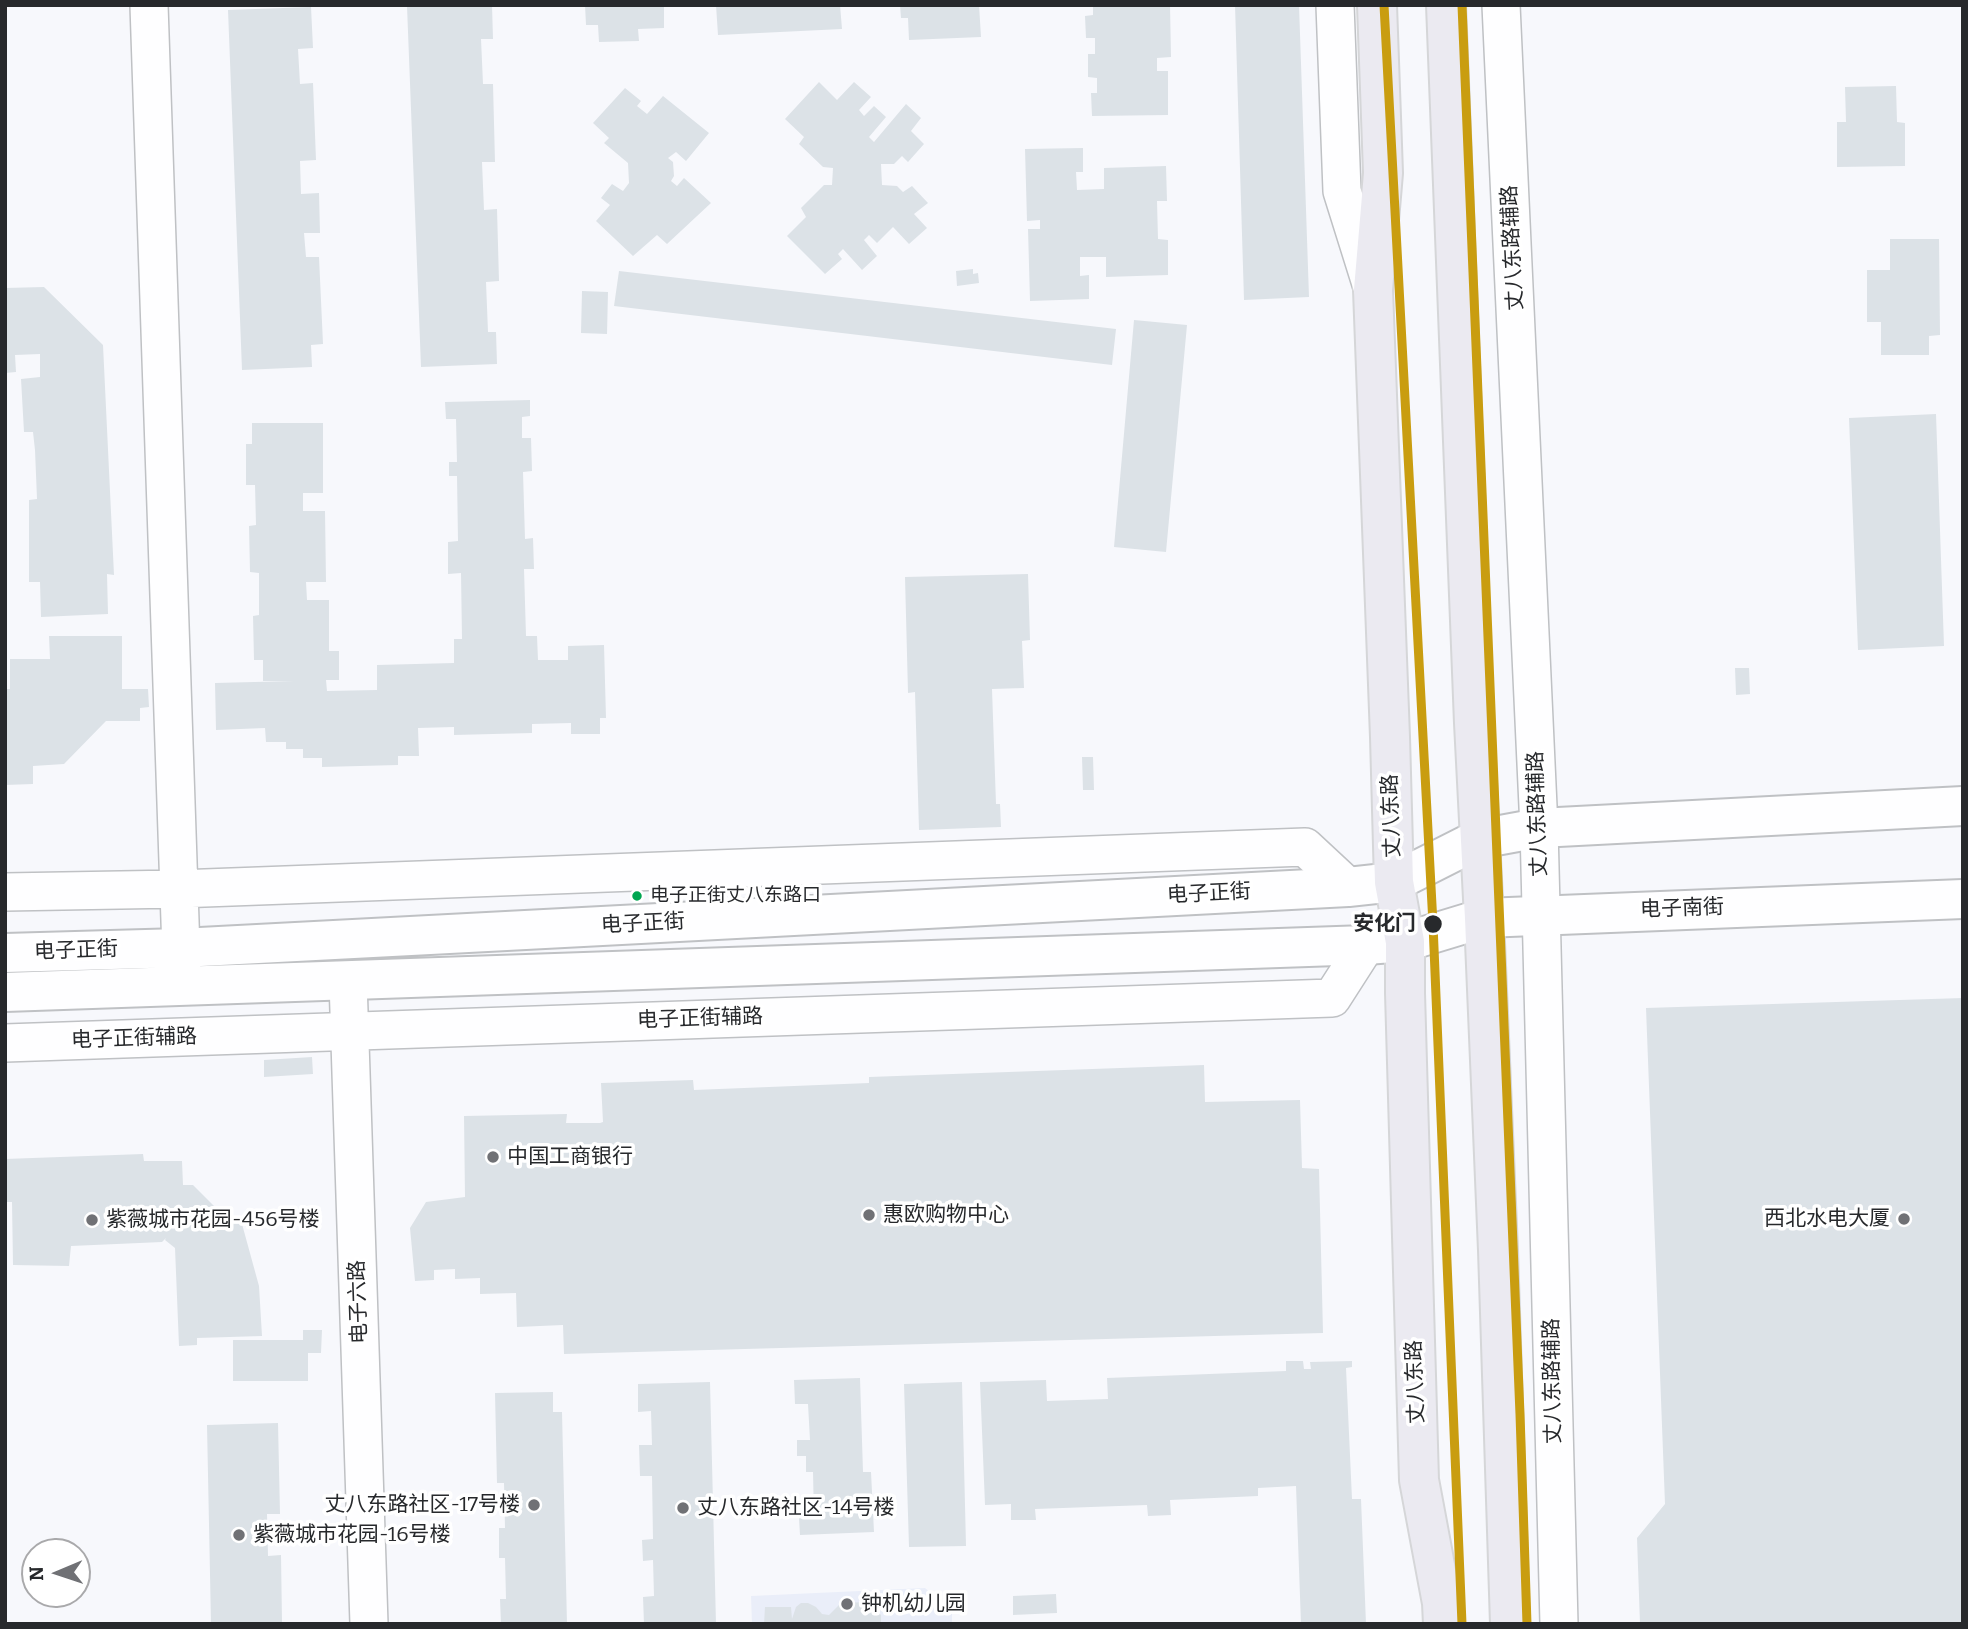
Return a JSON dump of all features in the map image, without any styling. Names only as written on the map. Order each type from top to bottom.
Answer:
[{"type":"main road","name":"丈八东路","points":[[1377,5],[1383,173],[1373,289],[1394,882],[1405,942],[1419,1480],[1438,1617]]},
{"type":"main road","points":[[1446,5],[1479,839],[1485,918],[1510,1624]]},
{"type":"main road","points":[[1479,839],[1539,828],[1963,806]]},
{"type":"main road","name":"电子正街","points":[[5,953],[180,948],[1348,887],[1394,882],[1479,839]]},
{"type":"main road","name":"电子南街","points":[[1405,942],[1485,918],[1963,899]]},
{"type":"main road","name":"电子正街","points":[[5,992],[1405,942]]},
{"type":"street","points":[[149,5],[182,987]]},
{"type":"street","points":[[1335,5],[1342,191],[1373,289]]},
{"type":"street","name":"丈八东路辅路","points":[[1502,5],[1539,828],[1559,1624]]},
{"type":"street","points":[[5,892],[178,889],[1305,847],[1348,887]]},
{"type":"street","name":"电子正街辅路","points":[[5,1043],[1332,998],[1366,944]]},
{"type":"street","name":"电子六路","points":[[348,981],[369,1624]]},
{"type":"shaded area","name":"钟机幼儿园","points":[[925,1588],[952,1611],[952,1624],[752,1624],[751,1596]]},
{"type":"building","points":[[492,5],[493,39],[481,39],[483,84],[493,84],[495,162],[482,162],[484,210],[497,209],[499,281],[486,282],[488,332],[496,332],[497,364],[421,367],[407,6]]},
{"type":"building","points":[[585,5],[664,5],[664,28],[638,29],[639,41],[599,42],[598,25],[586,25]]},
{"type":"building","points":[[716,5],[840,5],[842,29],[718,35]]},
{"type":"building","points":[[900,5],[979,5],[981,37],[909,40],[908,18],[901,18]]},
{"type":"building","points":[[1093,5],[1170,5],[1171,57],[1157,58],[1157,71],[1168,71],[1168,115],[1092,116],[1091,93],[1097,93],[1097,78],[1088,77],[1088,54],[1095,54],[1095,38],[1086,38],[1085,16],[1093,15]]},
{"type":"building","points":[[1235,5],[1299,5],[1309,297],[1244,300]]},
{"type":"building","points":[[311,7],[313,48],[298,49],[300,84],[313,83],[316,160],[300,161],[301,194],[319,193],[320,233],[304,233],[306,257],[319,257],[323,344],[311,345],[312,367],[242,370],[228,10]]},
{"type":"building","points":[[819,82],[837,100],[854,82],[871,97],[859,110],[864,116],[874,106],[886,117],[869,137],[874,142],[906,104],[921,118],[911,131],[924,144],[908,162],[902,156],[894,164],[881,164],[882,185],[897,186],[903,192],[912,186],[928,203],[914,214],[927,228],[909,244],[893,227],[877,243],[869,235],[864,240],[877,256],[862,270],[843,249],[838,254],[842,259],[825,274],[787,236],[806,217],[801,208],[824,185],[832,185],[833,168],[823,167],[799,144],[804,137],[785,119]]},
{"type":"building","points":[[1896,86],[1897,122],[1905,123],[1905,166],[1837,167],[1837,122],[1846,122],[1845,87]]},
{"type":"building","points":[[625,88],[641,101],[637,106],[647,114],[663,96],[709,133],[686,161],[676,152],[668,158],[673,162],[674,176],[671,181],[677,186],[684,178],[711,203],[667,244],[657,235],[633,256],[596,221],[610,205],[601,198],[612,184],[623,191],[629,183],[628,163],[604,143],[609,138],[593,123]]},
{"type":"building","points":[[1083,148],[1083,172],[1076,172],[1077,190],[1104,189],[1104,168],[1166,166],[1167,201],[1157,201],[1158,239],[1168,240],[1168,275],[1106,277],[1106,257],[1080,257],[1080,276],[1089,275],[1089,299],[1030,301],[1028,229],[1040,229],[1040,220],[1027,221],[1025,149]]},
{"type":"building","points":[[1890,239],[1939,239],[1940,335],[1929,336],[1929,355],[1881,355],[1881,322],[1867,322],[1867,270],[1890,270]]},
{"type":"building","points":[[973,269],[973,274],[978,273],[979,283],[957,286],[956,271]]},
{"type":"building","points":[[619,271],[1116,329],[1112,365],[614,306]]},
{"type":"building","points":[[44,287],[103,345],[114,575],[107,574],[108,614],[41,617],[40,582],[29,582],[29,500],[37,499],[33,432],[24,432],[21,379],[40,377],[40,354],[15,355],[16,372],[5,373],[5,288]]},
{"type":"building","points":[[582,291],[608,292],[607,334],[581,333]]},
{"type":"building","points":[[1134,320],[1187,325],[1166,552],[1114,547]]},
{"type":"building","points":[[530,400],[530,416],[522,417],[522,438],[531,438],[532,471],[523,472],[525,539],[533,538],[534,569],[524,569],[526,636],[537,636],[538,660],[568,660],[568,646],[604,645],[606,718],[600,718],[600,734],[571,734],[571,723],[532,724],[532,733],[454,735],[454,727],[418,728],[419,756],[398,756],[398,765],[322,767],[322,758],[303,758],[303,749],[286,749],[286,742],[266,742],[265,728],[216,730],[215,683],[294,681],[263,681],[263,660],[254,660],[253,616],[259,615],[259,573],[250,572],[249,526],[256,525],[255,485],[246,485],[246,444],[252,444],[252,423],[323,423],[323,493],[303,493],[303,511],[325,511],[326,582],[306,582],[307,600],[329,600],[329,651],[339,651],[339,680],[326,680],[327,691],[377,690],[377,665],[454,663],[454,639],[462,639],[461,573],[448,574],[448,542],[458,541],[457,476],[449,476],[449,462],[457,462],[456,419],[446,419],[445,402]]},
{"type":"building","points":[[1936,414],[1944,646],[1858,650],[1849,418]]},
{"type":"building","points":[[1028,574],[1030,640],[1022,641],[1024,688],[992,689],[996,804],[1000,804],[1001,827],[919,830],[915,692],[908,693],[905,577]]},
{"type":"building","points":[[49,636],[122,636],[122,689],[148,689],[149,707],[140,708],[140,721],[106,721],[64,764],[33,766],[33,784],[5,785],[5,689],[10,689],[10,659],[50,659]]},
{"type":"building","points":[[1735,668],[1749,668],[1750,694],[1736,695]]},
{"type":"building","points":[[1082,757],[1093,757],[1094,790],[1083,790]]},
{"type":"building","points":[[1963,998],[1963,1624],[1640,1624],[1637,1538],[1665,1504],[1646,1008]]},
{"type":"building","points":[[312,1057],[313,1074],[264,1077],[264,1060]]},
{"type":"building","name":"惠欧购物中心","points":[[1204,1065],[1205,1102],[1300,1100],[1302,1168],[1319,1169],[1323,1333],[564,1354],[563,1325],[517,1327],[516,1293],[480,1294],[480,1278],[455,1279],[455,1269],[434,1270],[434,1280],[415,1281],[410,1228],[426,1202],[465,1197],[464,1116],[567,1114],[566,1123],[600,1123],[603,1122],[601,1083],[693,1080],[694,1090],[869,1083],[869,1077]]},
{"type":"building","points":[[143,1154],[144,1161],[182,1161],[183,1185],[193,1185],[231,1223],[242,1224],[259,1286],[262,1336],[197,1338],[197,1345],[179,1346],[175,1248],[166,1238],[162,1242],[71,1246],[69,1266],[13,1265],[12,1202],[5,1202],[5,1159]]},
{"type":"building","points":[[303,1330],[322,1330],[321,1353],[308,1353],[308,1381],[233,1381],[233,1340],[303,1340]]},
{"type":"building","points":[[1286,1361],[1303,1361],[1304,1369],[1311,1369],[1310,1362],[1352,1361],[1352,1367],[1346,1368],[1352,1499],[1361,1499],[1366,1624],[1301,1624],[1296,1486],[1258,1488],[1258,1496],[1170,1500],[1171,1515],[1148,1516],[1147,1505],[1035,1509],[1036,1520],[1011,1520],[1011,1504],[985,1505],[980,1382],[1046,1380],[1047,1401],[1108,1399],[1107,1378],[1286,1371]]},
{"type":"building","points":[[860,1378],[863,1472],[871,1472],[874,1532],[800,1535],[799,1518],[814,1518],[813,1472],[806,1472],[806,1456],[797,1456],[797,1440],[810,1440],[808,1404],[795,1404],[794,1380]]},
{"type":"building","name":"丈八东路社区-14号楼","points":[[710,1382],[716,1624],[644,1624],[643,1597],[654,1596],[653,1560],[643,1561],[642,1540],[653,1539],[652,1476],[640,1476],[639,1445],[652,1445],[651,1411],[638,1412],[638,1384]]},
{"type":"building","points":[[962,1382],[966,1546],[909,1547],[904,1384]]},
{"type":"building","name":"丈八东路社区-17号楼","points":[[553,1392],[553,1412],[562,1412],[567,1624],[501,1624],[500,1599],[506,1599],[505,1558],[499,1558],[499,1528],[505,1528],[504,1483],[497,1483],[495,1393]]},
{"type":"building","name":"紫薇城市花园-16号楼","points":[[278,1423],[280,1514],[267,1514],[268,1556],[281,1555],[282,1622],[211,1624],[207,1425]]},
{"type":"building","points":[[1056,1594],[1057,1613],[1013,1615],[1013,1596]]},
{"type":"building","points":[[867,1602],[881,1615],[881,1624],[764,1624],[765,1607],[791,1607],[792,1619],[796,1607],[801,1603],[808,1603],[822,1614],[829,1615],[841,1603]]},
{"type":"transit line","points":[[1384,5],[1433,924],[1462,1624]]},
{"type":"transit line","points":[[1462,5],[1527,1624]]},
{"type":"place","name":"电子正街丈八东路口","points":[[637,896]]},
{"type":"place","name":"安化门","points":[[1433,924]]},
{"type":"place","name":"中国工商银行","points":[[493,1157]]},
{"type":"place","name":"惠欧购物中心","points":[[869,1215]]},
{"type":"place","name":"西北水电大厦","points":[[1904,1219]]},
{"type":"place","name":"紫薇城市花园-456号楼","points":[[92,1220]]},
{"type":"place","name":"丈八东路社区-17号楼","points":[[534,1505]]},
{"type":"place","name":"丈八东路社区-14号楼","points":[[683,1508]]},
{"type":"place","name":"紫薇城市花园-16号楼","points":[[239,1535]]},
{"type":"place","name":"钟机幼儿园","points":[[847,1604]]}]
